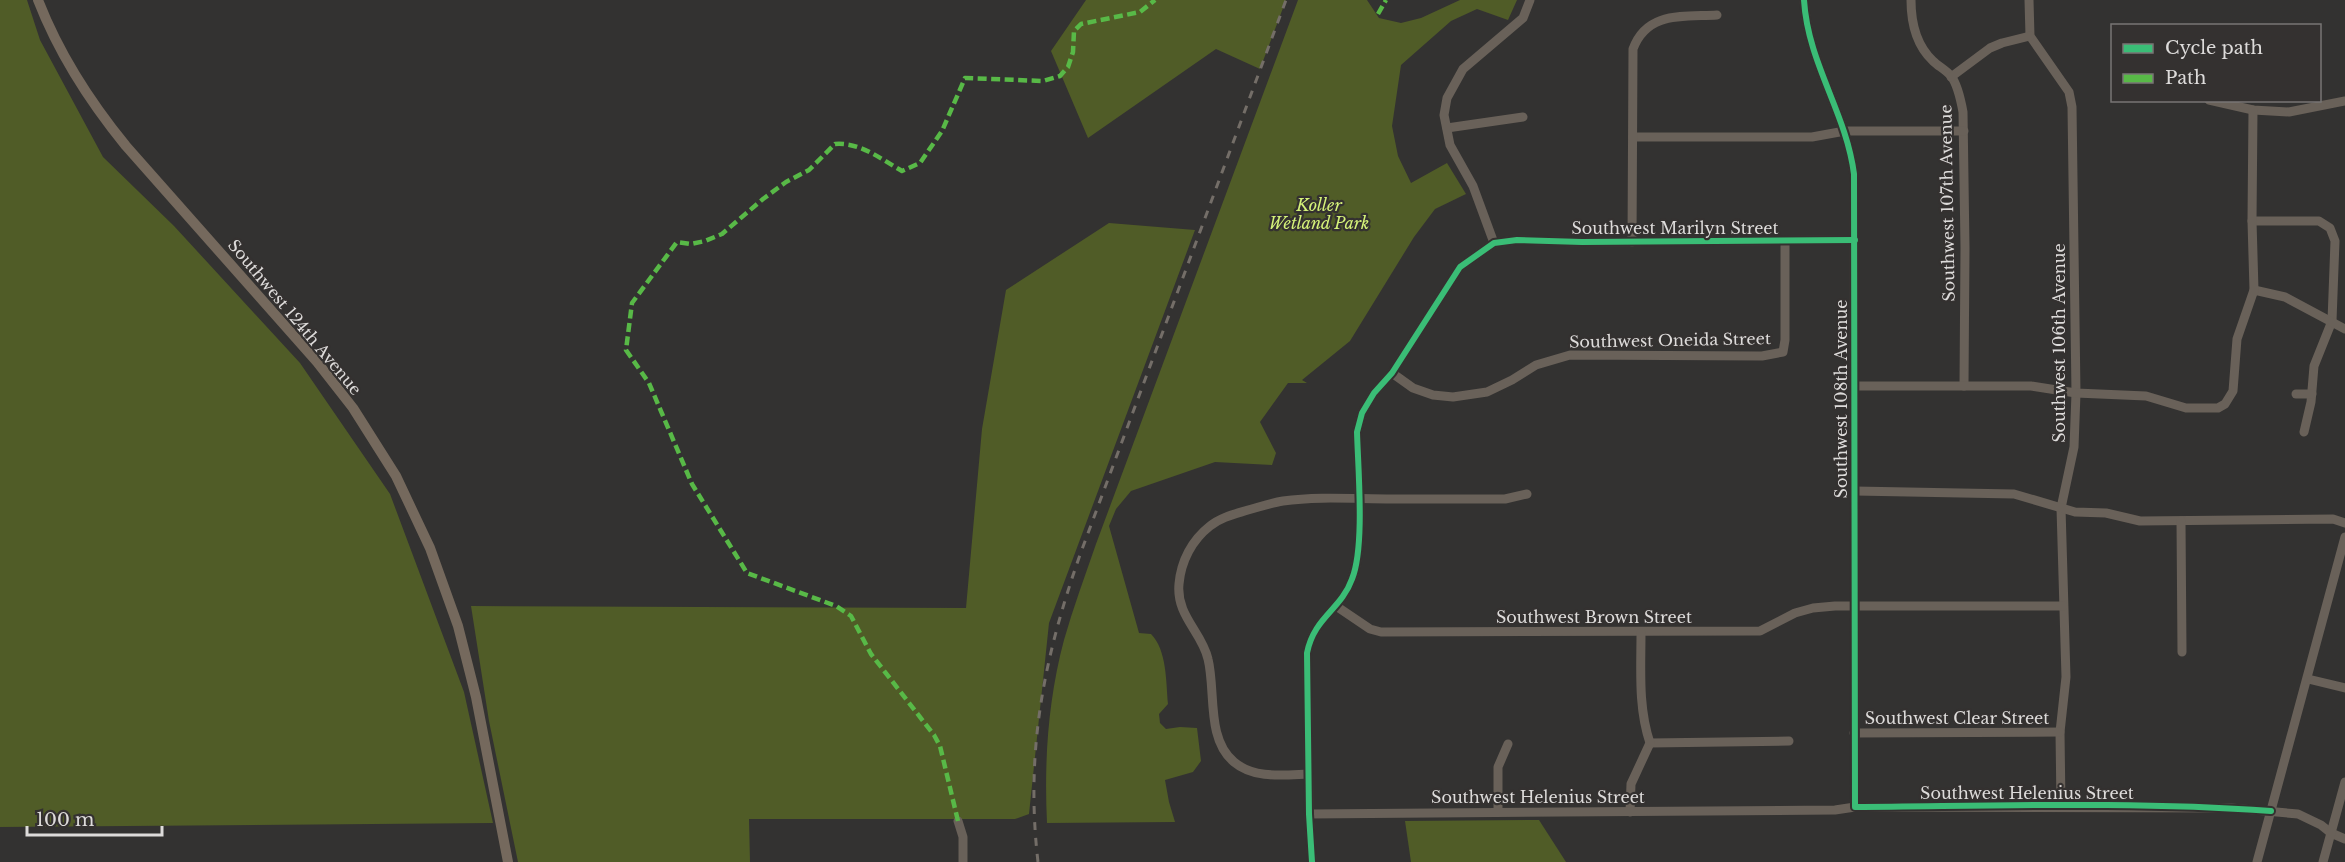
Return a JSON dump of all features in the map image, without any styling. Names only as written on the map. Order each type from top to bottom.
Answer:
[{"type":"main road","name":"Southwest 124th Avenue","points":[[38,0],[57,43],[99,112],[126,146],[323,369],[353,408],[396,477],[430,548],[458,626],[476,697],[508,862]]},
{"type":"street","points":[[1312,862],[1308,774],[1307,653],[1309,642],[1319,622],[1346,594],[1357,562],[1358,432],[1362,413],[1374,393],[1392,373],[1460,267],[1494,243],[1473,186],[1450,145],[1444,115],[1447,98],[1463,69],[1523,18],[1530,0]]},
{"type":"street","name":"Southwest 108th Avenue","points":[[1804,0],[1808,29],[1816,59],[1845,131],[1852,154],[1854,174],[1855,807]]},
{"type":"street","name":"Southwest 107th Avenue","points":[[1911,0],[1914,30],[1922,47],[1931,60],[1951,77],[1961,100],[1964,130],[1964,386]]},
{"type":"street","points":[[1951,77],[1990,48],[2030,36],[2029,0]]},
{"type":"street","points":[[1632,242],[1631,63],[1633,49],[1638,37],[1648,26],[1668,18],[1717,15]]},
{"type":"street","name":"Southwest 106th Avenue","points":[[2030,36],[2069,92],[2072,107],[2076,393],[2074,447],[2061,508],[2066,677],[2060,732],[2061,806]]},
{"type":"street","points":[[2218,102],[2253,110],[2289,112],[2345,101]]},
{"type":"street","points":[[1855,386],[2031,386],[2076,393],[2146,396],[2186,408],[2218,408],[2225,405],[2233,391],[2237,339],[2254,290],[2253,110]]},
{"type":"street","points":[[1447,128],[1523,117]]},
{"type":"street","points":[[1633,137],[1812,137],[1845,131],[1964,130]]},
{"type":"street","points":[[2252,221],[2319,221],[2330,228],[2335,241],[2332,321],[2314,366],[2312,394],[2304,432]]},
{"type":"street","name":"Southwest Marilyn Street","points":[[1494,243],[1516,240],[1632,242],[1855,240]]},
{"type":"street","name":"Southwest Oneida Street","points":[[1392,373],[1413,388],[1433,395],[1453,397],[1487,392],[1536,365],[1570,356],[1762,356],[1783,352],[1785,242]]},
{"type":"street","points":[[2254,290],[2285,297],[2345,329]]},
{"type":"street","points":[[2296,394],[2312,394]]},
{"type":"street","points":[[1855,491],[1997,492],[2014,494],[2075,512],[2106,513],[2132,520],[2333,519],[2345,522]]},
{"type":"street","points":[[1308,774],[1254,773],[1241,768],[1224,752],[1219,742],[1208,655],[1184,613],[1179,584],[1185,559],[1198,538],[1211,525],[1231,515],[1281,501],[1505,499],[1527,494]]},
{"type":"street","points":[[2181,521],[2182,652]]},
{"type":"street","points":[[2257,862],[2345,537]]},
{"type":"street","name":"Southwest Brown Street","points":[[1336,606],[1370,629],[1381,632],[1641,633],[1760,631],[1795,613],[1813,608],[2063,606]]},
{"type":"street","points":[[1630,812],[1631,784],[1650,743],[1641,705],[1641,633]]},
{"type":"street","points":[[2308,679],[2345,688]]},
{"type":"street","name":"Southwest Clear Street","points":[[1854,733],[2060,732]]},
{"type":"street","points":[[1650,743],[1789,741]]},
{"type":"street","points":[[1498,812],[1498,767],[1508,744]]},
{"type":"street","points":[[2323,862],[2345,782]]},
{"type":"street","name":"Southwest Helenius Street","points":[[1309,814],[1835,810],[1855,807],[2231,808],[2306,817],[2345,839]]},
{"type":"street","points":[[958,821],[963,837],[963,862]]},
{"type":"green space","points":[[0,0],[27,0],[40,40],[103,157],[174,226],[300,363],[390,494],[464,692],[493,823],[0,827]]},
{"type":"green space","points":[[1086,0],[1286,0],[1260,69],[1216,49],[1088,138],[1051,51]]},
{"type":"green space","name":"Koller Wetland Park","points":[[1298,0],[1367,0],[1379,18],[1401,23],[1421,18],[1460,0],[1517,0],[1508,20],[1477,9],[1451,21],[1401,65],[1392,126],[1398,156],[1411,183],[1447,163],[1466,194],[1435,209],[1414,237],[1350,341],[1302,380],[1307,383],[1288,383],[1260,422],[1276,453],[1272,465],[1215,462],[1131,491],[1116,509],[1109,526],[1139,633],[1151,634],[1163,657],[1168,704],[1159,714],[1160,723],[1166,729],[1197,728],[1201,761],[1193,772],[1165,780],[1175,822],[1047,823],[1048,731],[1054,685],[1068,628],[1096,544]]},
{"type":"green space","points":[[1109,223],[1195,230],[1049,623],[1029,814],[1015,819],[749,819],[750,862],[518,862],[489,721],[471,606],[966,608],[982,429],[1006,290]]},
{"type":"green space","points":[[1539,820],[1566,862],[1411,862],[1405,821]]},
{"type":"railway","points":[[1038,862],[1034,781],[1036,742],[1041,704],[1057,629],[1081,552],[1286,0]]},
{"type":"marked path","points":[[958,821],[940,746],[934,735],[871,654],[851,616],[836,606],[747,573],[692,484],[649,383],[626,350],[632,303],[677,242],[691,244],[722,234],[786,182],[809,170],[835,144],[862,148],[902,171],[920,163],[942,131],[965,78],[1043,81],[1060,76],[1068,67],[1073,52],[1074,31],[1081,24],[1140,12],[1155,0]]},
{"type":"marked path","points":[[1378,14],[1386,0]]},
{"type":"cycle path","points":[[1804,0],[1812,45],[1850,151],[1854,174],[1855,807],[2115,805],[2271,811]]},
{"type":"cycle path","points":[[1312,862],[1309,814],[1307,653],[1315,631],[1347,590],[1356,565],[1360,528],[1357,432],[1362,413],[1374,393],[1392,373],[1460,267],[1494,243],[1517,240],[1582,242],[1855,240]]}]
